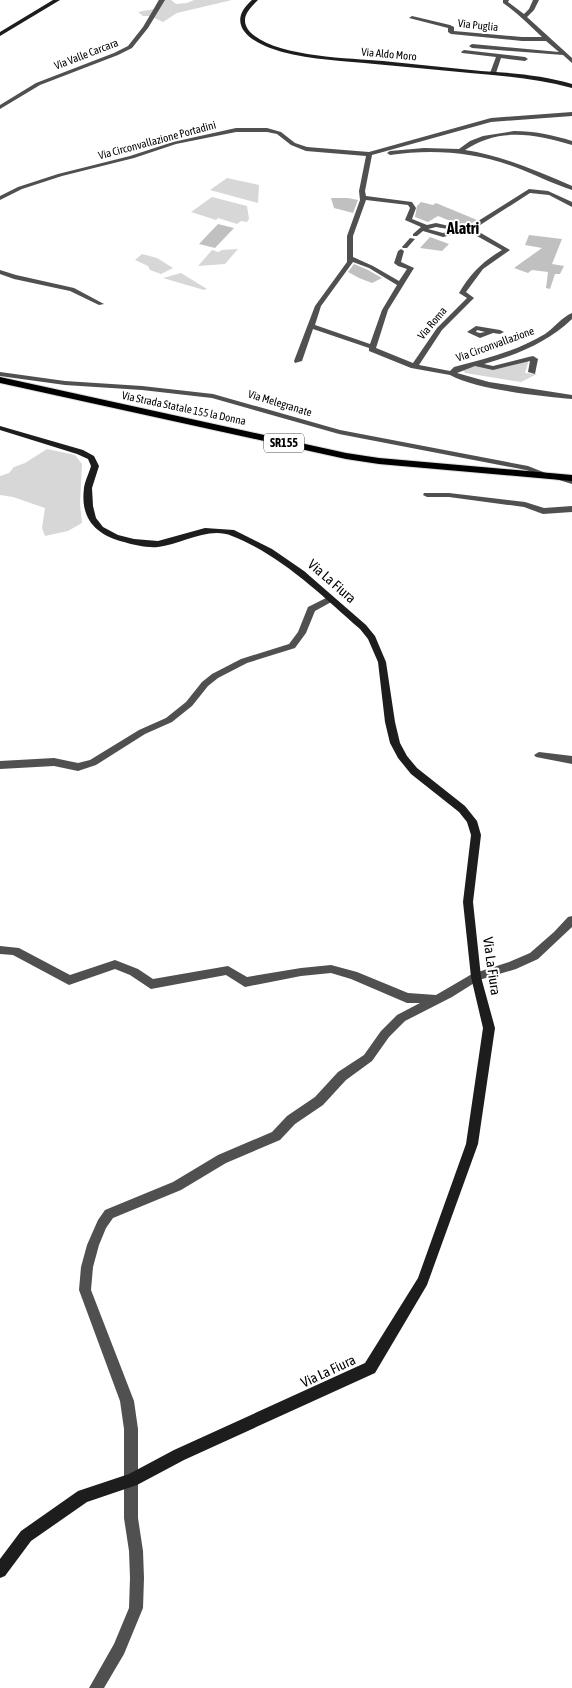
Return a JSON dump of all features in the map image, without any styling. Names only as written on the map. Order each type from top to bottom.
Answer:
[{"type":"main road","points":[[0,34],[57,0]]},
{"type":"main road","name":"Via Aldo Moro","points":[[255,0],[244,9],[242,17],[243,26],[253,38],[272,47],[324,57],[538,78],[572,86]]},
{"type":"main road","name":"Via Strada Statale 155 la Donna","points":[[0,380],[346,456],[572,478]]},
{"type":"main road","name":"Via La Fiura","points":[[0,428],[80,452],[92,458],[96,466],[88,488],[89,506],[92,518],[100,530],[115,537],[134,542],[158,544],[205,531],[231,532],[269,551],[301,573],[364,627],[372,638],[382,662],[390,722],[395,743],[403,758],[414,771],[462,809],[472,821],[476,835],[468,902],[476,977],[489,1028],[472,1144],[423,1281],[370,1368],[179,1455],[132,1480],[83,1496],[26,1536],[0,1571]]},
{"type":"street","name":"Via Valle Carcara","points":[[0,107],[38,84],[130,47],[145,28],[162,0]]},
{"type":"street","points":[[506,0],[505,2],[524,16],[572,61]]},
{"type":"street","points":[[524,16],[532,10],[536,1],[529,0]]},
{"type":"street","name":"Via Puglia","points":[[412,18],[451,27],[451,32],[515,39],[548,39]]},
{"type":"street","points":[[472,46],[564,54]]},
{"type":"street","points":[[464,52],[525,59]]},
{"type":"street","points":[[493,73],[499,56]]},
{"type":"street","name":"Via Circonvallazione Portadini","points":[[0,198],[20,188],[60,175],[132,157],[175,143],[236,130],[274,131],[298,146],[369,157],[380,150],[491,120],[572,114]]},
{"type":"street","points":[[460,151],[479,138],[503,133],[541,135],[572,143]]},
{"type":"street","points":[[380,150],[387,153],[431,150],[460,151],[494,158],[572,188]]},
{"type":"street","points":[[298,361],[318,306],[351,259],[350,236],[363,195],[369,157]]},
{"type":"street","points":[[363,195],[411,203],[413,208],[408,220],[442,235],[469,229],[529,191],[550,193],[572,205]]},
{"type":"street","points":[[373,347],[385,310],[411,268],[397,263],[404,248],[424,228],[438,223],[460,230]]},
{"type":"street","name":"Via Roma","points":[[414,366],[427,344],[439,329],[470,298],[462,293],[479,267],[507,250],[469,229]]},
{"type":"street","points":[[351,259],[371,267],[402,285]]},
{"type":"street","points":[[0,272],[14,277],[72,289],[102,304]]},
{"type":"street","name":"Via Circonvallazione","points":[[572,315],[560,328],[540,340],[457,369],[452,373],[458,378],[572,397]]},
{"type":"street","points":[[312,326],[373,347],[372,349],[382,354],[414,366],[438,372],[452,373]]},
{"type":"street","points":[[490,332],[500,332]]},
{"type":"street","points":[[474,364],[492,368],[532,358],[534,359],[532,372]]},
{"type":"street","name":"Via Melegranate","points":[[0,374],[65,383],[142,388],[213,396],[325,428],[528,468],[572,482]]},
{"type":"street","points":[[556,395],[572,402]]},
{"type":"street","points":[[427,495],[449,495],[525,505],[543,511],[572,509]]},
{"type":"street","points":[[0,765],[54,762],[78,767],[93,763],[142,732],[169,720],[189,704],[214,676],[244,662],[292,646],[302,633],[311,609],[330,599]]},
{"type":"street","points":[[539,755],[572,760]]},
{"type":"street","points":[[96,1688],[119,1649],[136,1608],[136,1551],[131,1518],[131,1429],[127,1401],[85,1290],[87,1267],[93,1244],[102,1224],[110,1214],[177,1186],[222,1159],[276,1136],[291,1120],[320,1101],[342,1076],[368,1058],[385,1034],[401,1018],[439,999],[476,977],[512,966],[534,956],[572,920]]},
{"type":"street","points":[[0,950],[15,950],[70,980],[115,964],[134,972],[151,984],[228,970],[245,982],[301,972],[331,969],[353,975],[407,998],[439,999]]},
{"type":"shaded area","points":[[158,0],[171,0],[176,4],[194,0],[232,0],[177,13],[163,22],[150,16],[143,16],[138,12],[154,9]]},
{"type":"shaded area","points":[[227,178],[259,185],[258,203],[210,190]]},
{"type":"shaded area","points":[[212,197],[247,206],[249,219],[247,222],[241,221],[237,224],[191,212]]},
{"type":"shaded area","points":[[238,249],[225,264],[198,266],[212,250],[218,252]]},
{"type":"shaded area","points":[[142,254],[157,258],[173,268],[161,274],[150,270],[148,266],[135,260]]},
{"type":"shaded area","points":[[181,273],[207,289],[204,290],[163,278]]},
{"type":"shaded area","points":[[530,356],[525,373],[537,374],[521,382],[465,373],[463,370],[474,366],[494,367]]},
{"type":"shaded area","points":[[47,449],[75,455],[82,464],[80,504],[82,523],[68,531],[45,536],[42,528],[45,508],[13,497],[0,495],[0,476],[9,473],[14,467],[25,463]]},
{"type":"building","points":[[331,198],[358,200],[353,213],[334,208]]},
{"type":"building","points":[[421,202],[433,205],[436,203],[477,220],[465,227],[438,216],[428,222],[415,217],[417,206]]},
{"type":"building","points":[[218,224],[234,228],[215,248],[199,244]]},
{"type":"building","points":[[529,235],[562,239],[552,264],[564,266],[560,274],[555,274],[550,289],[546,288],[548,272],[532,270],[528,273],[514,268],[542,248],[525,245]]},
{"type":"building","points":[[430,237],[449,244],[442,251],[420,248]]},
{"type":"building","points":[[354,264],[382,278],[372,283],[359,278],[348,272]]},
{"type":"district","name":"Alatri","points":[[463,228]]}]
